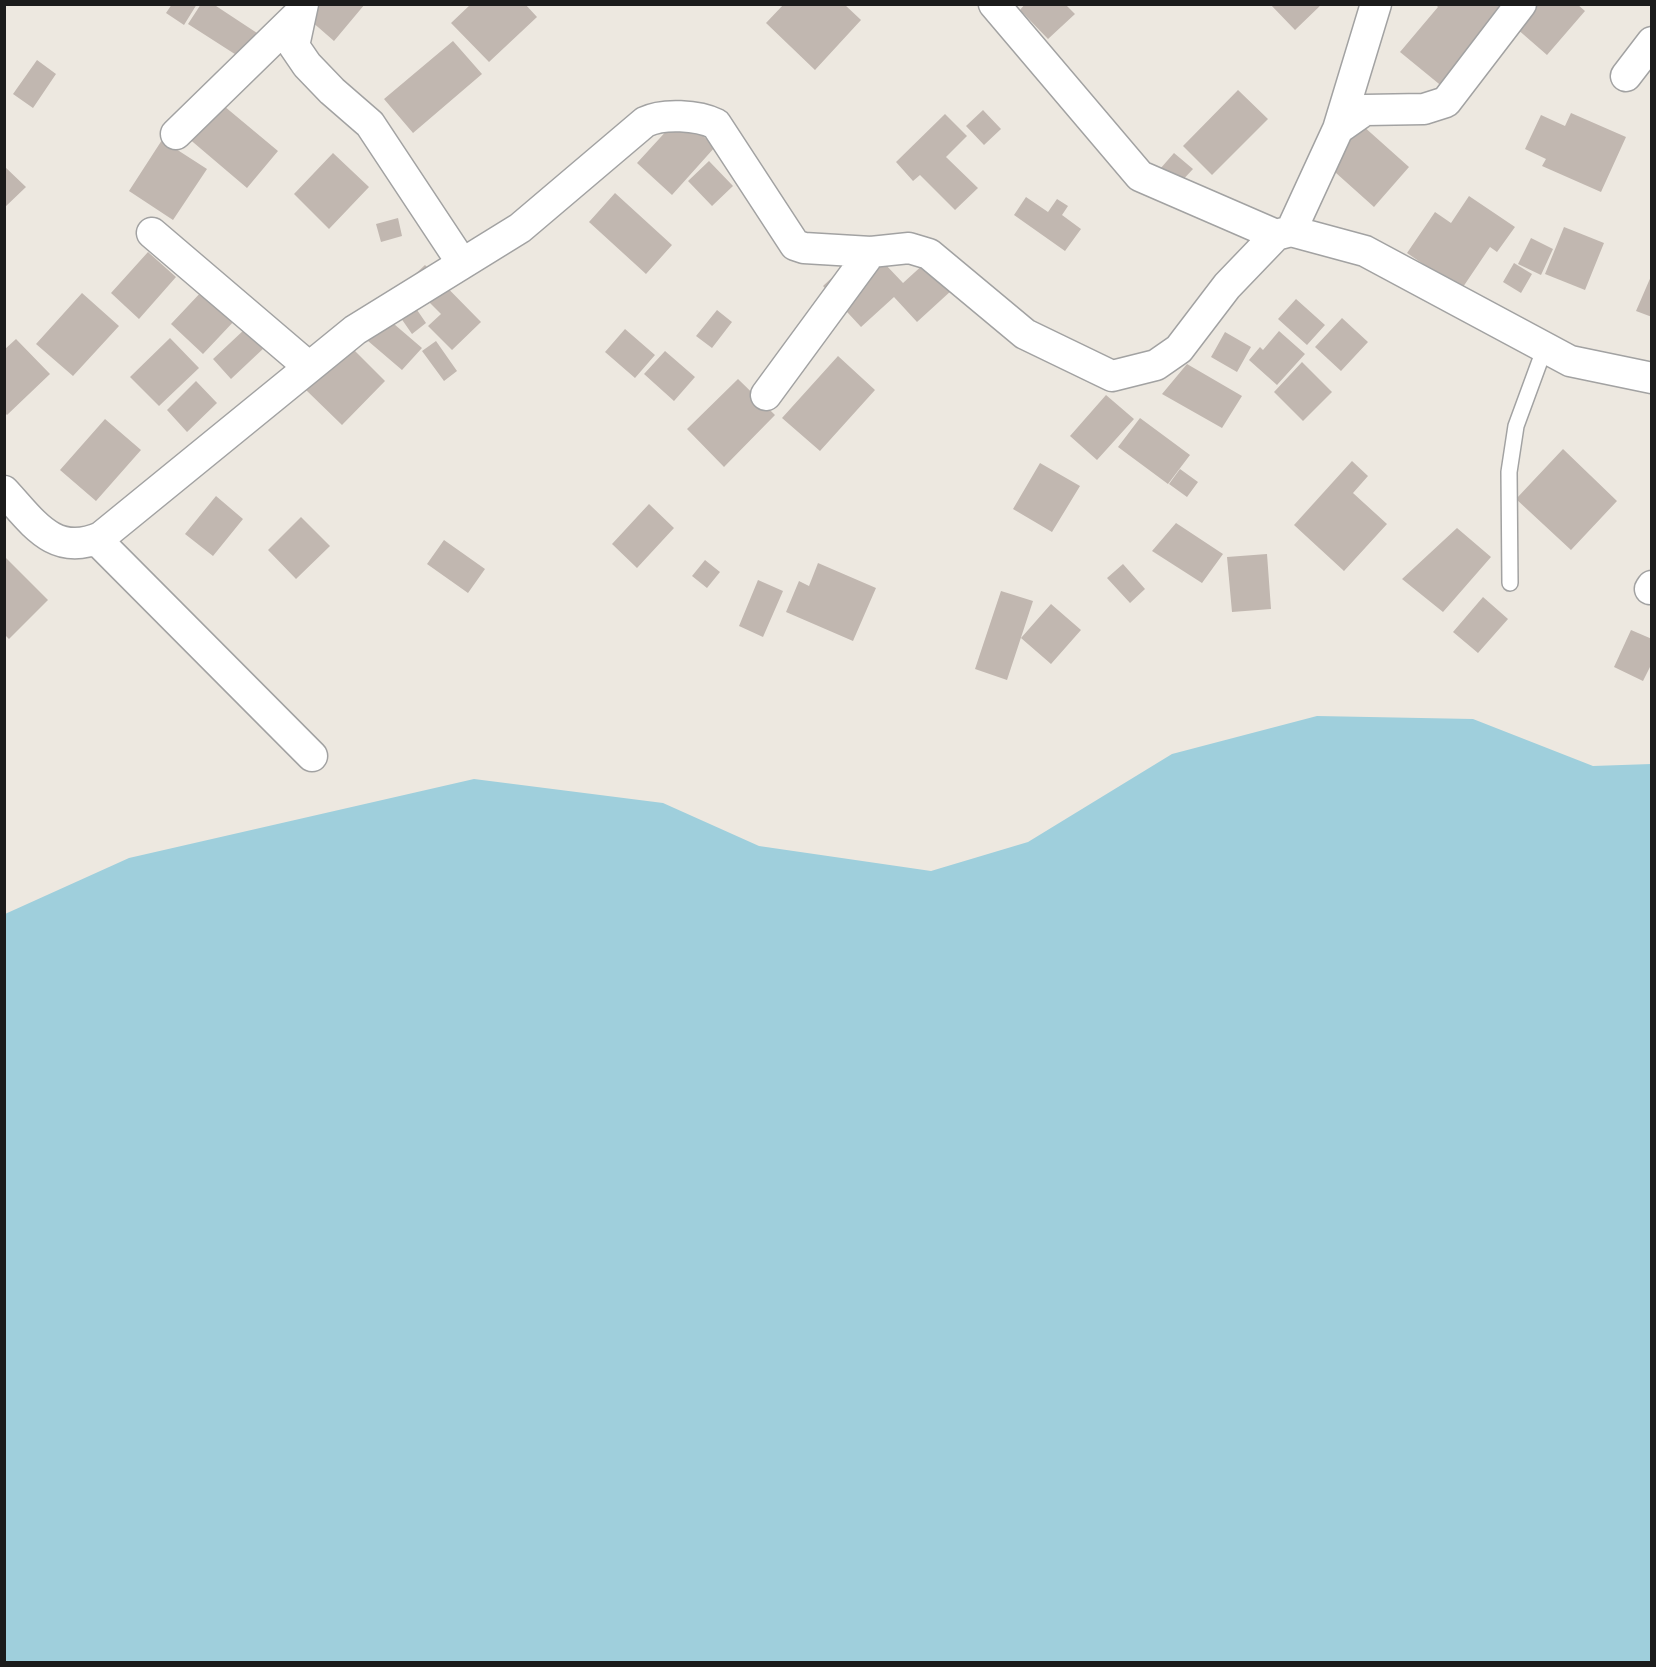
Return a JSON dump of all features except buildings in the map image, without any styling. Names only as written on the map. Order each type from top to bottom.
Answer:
[{"type":"street","points":[[994,4],[1140,176],[1284,233],[1365,251],[1570,361],[1652,378]]},
{"type":"street","points":[[4,491],[50,538],[75,544],[96,539],[363,324],[520,228],[645,122],[654,118],[701,118],[716,124],[795,245],[804,248],[871,252],[909,248],[929,254],[1025,334],[1112,376],[1156,365],[1179,349],[1227,286],[1284,233],[1338,129],[1376,4]]},
{"type":"street","points":[[1338,129],[1365,110],[1424,109],[1446,102],[1521,4]]},
{"type":"street","points":[[176,134],[301,10]]},
{"type":"street","points":[[301,10],[294,46],[332,91],[370,124],[462,263]]},
{"type":"street","points":[[1626,76],[1652,42]]},
{"type":"street","points":[[152,233],[309,368]]},
{"type":"street","points":[[766,395],[871,252]]},
{"type":"street","points":[[96,539],[312,756]]},
{"type":"lane","points":[[1510,584],[1509,472],[1516,426],[1545,347]]},
{"type":"water","points":[[1317,716],[1473,719],[1593,766],[1651,764],[1651,1662],[5,1662],[5,914],[129,858],[474,779],[663,803],[759,846],[931,871],[1028,842],[1172,754]]}]
